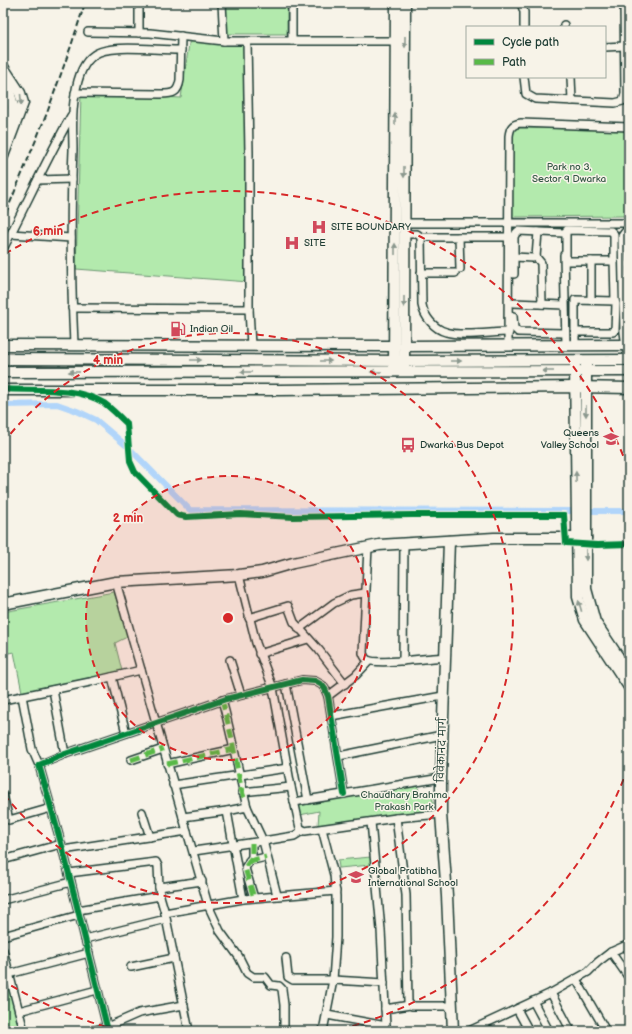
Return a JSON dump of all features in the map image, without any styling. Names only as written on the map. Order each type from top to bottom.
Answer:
[{"type":"street","points":[[139,3],[139,33]]},
{"type":"street","points":[[222,3],[224,41]]},
{"type":"street","points":[[292,3],[292,41]]},
{"type":"street","points":[[396,3],[399,372]]},
{"type":"street","points":[[399,346],[404,234],[405,3]]},
{"type":"street","points":[[521,3],[524,12],[524,26]]},
{"type":"street","points":[[524,78],[526,94],[535,99],[615,103],[623,101],[625,94],[624,3]]},
{"type":"street","points":[[88,32],[139,33],[224,41],[396,41]]},
{"type":"street","points":[[75,93],[161,94],[173,92],[179,87],[181,74],[181,36]]},
{"type":"street","points":[[247,41],[249,309],[251,346]]},
{"type":"street","points":[[606,46],[624,46]]},
{"type":"street","points":[[74,344],[71,238],[72,115],[75,93],[85,65],[92,55],[97,52],[113,49],[181,50]]},
{"type":"street","points":[[3,67],[20,94],[23,103],[3,156]]},
{"type":"street","points":[[571,78],[572,101]]},
{"type":"street","points":[[3,82],[11,95],[13,108],[3,136]]},
{"type":"street","points":[[3,249],[51,152],[72,115]]},
{"type":"street","points":[[508,346],[510,128],[515,124],[629,127]]},
{"type":"street","points":[[38,180],[72,179]]},
{"type":"street","points":[[404,223],[627,223],[627,232],[622,236],[626,286],[628,360],[586,360],[578,368],[575,387],[586,589],[590,609],[595,622],[629,673]]},
{"type":"street","points":[[564,223],[564,333],[570,345]]},
{"type":"street","points":[[576,332],[613,332],[615,330],[614,234],[611,231],[566,231],[566,260],[614,260]]},
{"type":"street","points":[[538,232],[542,261],[542,304]]},
{"type":"street","points":[[564,233],[516,233],[514,237],[513,303],[513,323],[516,330],[521,332],[564,333]]},
{"type":"street","points":[[11,234],[71,238]]},
{"type":"street","points":[[404,234],[417,234],[421,237],[509,237]]},
{"type":"street","points":[[421,237],[423,311],[436,327],[444,331],[463,334],[509,332]]},
{"type":"street","points":[[421,273],[459,270],[461,237]]},
{"type":"street","points":[[514,257],[533,258],[542,261]]},
{"type":"street","points":[[591,261],[591,300]]},
{"type":"street","points":[[570,345],[576,332],[574,302],[576,300],[615,301]]},
{"type":"street","points":[[513,303],[564,304]]},
{"type":"street","points":[[72,308],[249,309]]},
{"type":"street","points":[[443,346],[444,331]]},
{"type":"street","points":[[3,345],[627,345]]},
{"type":"street","points":[[166,345],[167,360]]},
{"type":"street","points":[[3,359],[399,361],[629,371]]},
{"type":"street","points":[[3,372],[472,372],[578,368]]},
{"type":"street","points":[[578,368],[586,387],[582,537],[578,597],[585,620],[629,687]]},
{"type":"street","points":[[279,372],[279,390]]},
{"type":"street","points":[[472,372],[472,388]]},
{"type":"street","points":[[3,390],[629,388]]},
{"type":"street","points":[[3,604],[116,582],[239,575],[262,572],[293,563],[379,545],[494,538],[582,537]]},
{"type":"street","name":"विवेकानंद मार्ग","points":[[449,540],[440,778],[453,1031]]},
{"type":"street","points":[[403,661],[404,544]]},
{"type":"street","points":[[368,547],[363,653],[365,659],[369,661],[403,661],[445,657]]},
{"type":"street","points":[[239,575],[259,654],[273,688],[298,825],[302,830]]},
{"type":"street","points":[[116,582],[186,831],[194,851],[208,905],[220,931],[239,957],[247,973],[253,977],[265,976],[271,985],[278,986],[282,989],[284,1031]]},
{"type":"street","points":[[299,629],[334,602],[351,595],[365,593]]},
{"type":"street","points":[[250,618],[288,606],[294,622],[299,629],[319,650],[345,684]]},
{"type":"street","points":[[259,654],[308,639]]},
{"type":"street","points":[[230,660],[241,695]]},
{"type":"street","points":[[328,696],[356,675],[369,661]]},
{"type":"street","points":[[3,700],[141,670]]},
{"type":"street","points":[[112,677],[126,733]]},
{"type":"street","points":[[39,765],[65,754],[222,700],[302,680],[315,681],[322,685],[328,696],[344,794]]},
{"type":"street","points":[[286,684],[308,800]]},
{"type":"street","points":[[53,690],[65,754]]},
{"type":"street","points":[[22,696],[32,749],[39,765],[62,847],[107,1029]]},
{"type":"street","points":[[331,716],[443,696]]},
{"type":"street","points":[[222,700],[240,775],[242,792],[262,841],[276,895]]},
{"type":"street","points":[[339,756],[442,735]]},
{"type":"street","points":[[167,764],[234,748]]},
{"type":"street","points":[[131,760],[163,749]]},
{"type":"street","points":[[173,784],[288,768]]},
{"type":"street","points":[[294,802],[440,778]]},
{"type":"street","points":[[242,792],[291,787]]},
{"type":"street","points":[[3,795],[6,820],[51,808]]},
{"type":"street","points":[[183,817],[247,807]]},
{"type":"street","points":[[227,811],[242,899]]},
{"type":"street","points":[[142,812],[150,837]]},
{"type":"street","points":[[194,851],[294,836],[302,830],[441,814]]},
{"type":"street","points":[[396,818],[406,895],[408,954],[407,998],[410,1005]]},
{"type":"street","points":[[327,1015],[381,1028],[386,1026],[381,930],[371,822]]},
{"type":"street","points":[[322,828],[334,875],[336,891],[336,937],[333,980],[323,1031]]},
{"type":"street","points":[[3,860],[62,847],[150,837],[186,831]]},
{"type":"street","points":[[252,843],[252,857],[245,868],[254,898]]},
{"type":"street","points":[[249,861],[266,857]]},
{"type":"street","points":[[69,874],[156,862],[158,866],[160,896],[166,916],[189,1031]]},
{"type":"street","points":[[159,887],[202,881]]},
{"type":"street","points":[[3,900],[71,882]]},
{"type":"street","points":[[85,939],[208,905],[276,895],[336,891]]},
{"type":"street","points":[[3,936],[79,912],[160,896]]},
{"type":"street","points":[[469,1031],[481,1028],[551,993],[588,972],[611,952],[629,944]]},
{"type":"street","points":[[3,950],[24,1031]]},
{"type":"street","points":[[611,952],[629,978]]},
{"type":"street","points":[[9,974],[89,953]]},
{"type":"street","points":[[131,967],[174,958]]},
{"type":"street","points":[[286,958],[288,975],[290,979],[384,983]]},
{"type":"street","points":[[576,979],[606,1031]]},
{"type":"street","points":[[19,1011],[97,990]]},
{"type":"street","points":[[551,993],[571,1031]]},
{"type":"street","points":[[534,1001],[549,1031]]},
{"type":"street","points":[[91,1031],[107,1029],[139,1013],[184,1005]]},
{"type":"street","points":[[385,1009],[410,1005],[452,1006]]},
{"type":"street","points":[[517,1009],[529,1031]]},
{"type":"green space","points":[[225,3],[287,3],[287,34],[225,34]]},
{"type":"green space","points":[[190,37],[247,41],[249,282],[76,269],[81,93],[181,98]]},
{"type":"green space","name":"Park no 3, Sector 9 Dwarka","points":[[510,128],[629,128],[629,216],[511,217]]},
{"type":"green space","points":[[114,592],[129,636],[115,643],[122,671],[22,692],[14,652],[3,654],[3,612]]},
{"type":"green space","name":"Chaudhary Brahma Prakash Park","points":[[418,784],[419,795],[432,793],[434,811],[318,826],[319,811],[300,815],[298,806]]},
{"type":"green space","points":[[371,857],[371,865],[339,868],[338,860]]},
{"type":"green space","points":[[3,966],[20,1031],[3,1031]]},
{"type":"waterway","points":[[3,405],[57,404],[96,420],[129,448],[190,510],[573,511]]},
{"type":"waterway","points":[[590,511],[629,511]]},
{"type":"railway","points":[[3,220],[47,113],[85,3]]},
{"type":"marked path","points":[[222,700],[245,800]]},
{"type":"marked path","points":[[131,760],[163,749]]},
{"type":"marked path","points":[[167,764],[234,749]]},
{"type":"marked path","points":[[252,843],[252,857],[245,868],[254,898]]},
{"type":"marked path","points":[[249,861],[266,857]]},
{"type":"cycle path","points":[[3,389],[55,390],[81,394],[104,403],[127,424],[130,461],[135,472],[177,515],[186,517],[241,514],[293,517],[564,515],[566,543],[597,545],[629,544]]},
{"type":"cycle path","points":[[108,1031],[63,850],[39,765],[65,754],[226,699],[302,680],[315,681],[322,685],[328,696],[344,794]]},
{"type":"place","name":"SITE BOUNDARY","points":[[319,227]]},
{"type":"place","name":"SITE","points":[[292,243]]},
{"type":"place","name":"Indian Oil","points":[[178,329]]},
{"type":"place","name":"Queens Valley School","points":[[611,439]]},
{"type":"place","name":"Dwarka Bus Depot","points":[[408,445]]},
{"type":"place","name":"Global Pratibha International School","points":[[356,877]]}]
